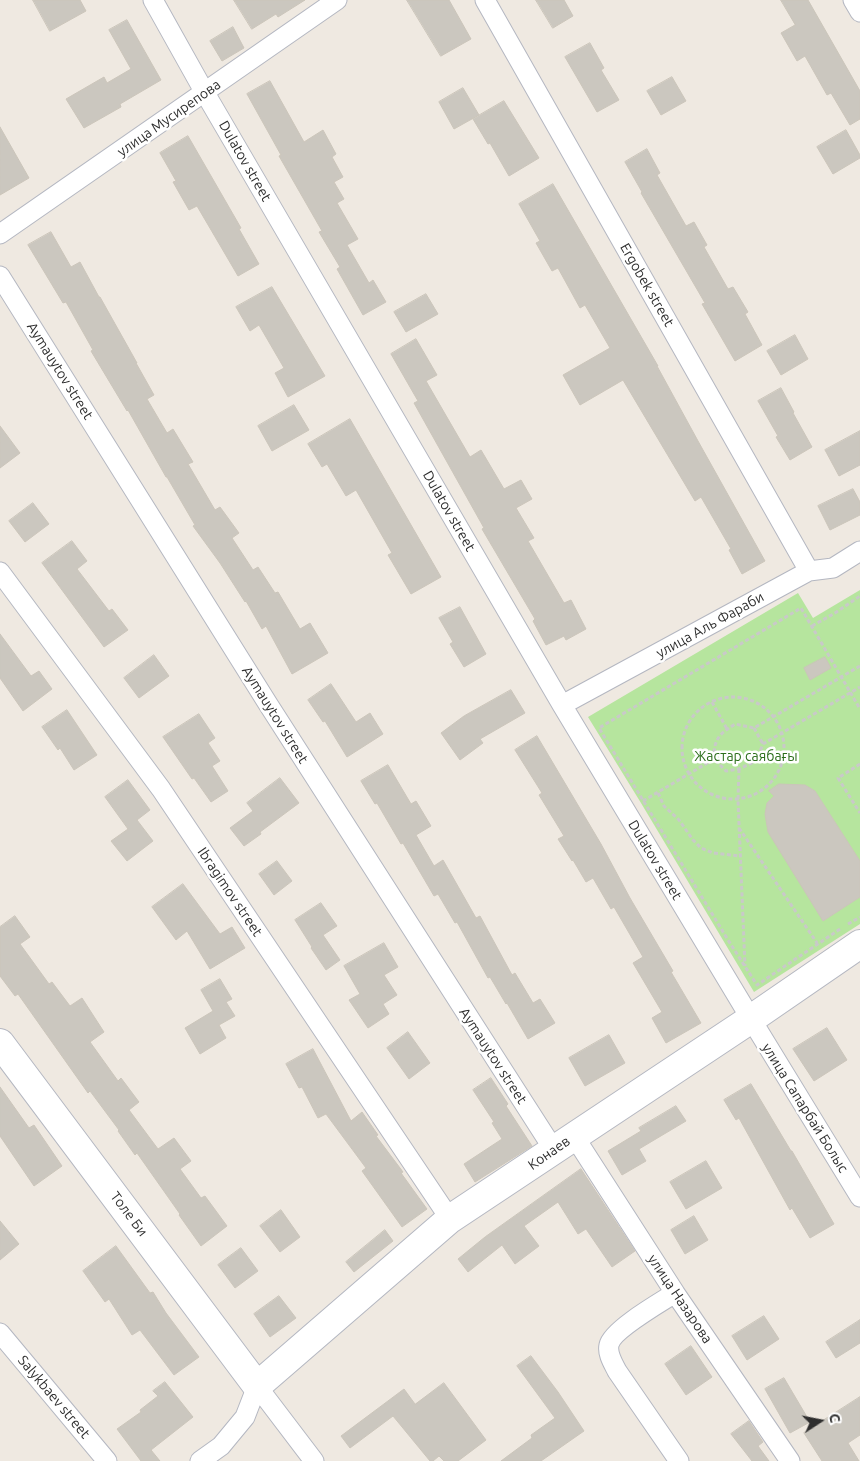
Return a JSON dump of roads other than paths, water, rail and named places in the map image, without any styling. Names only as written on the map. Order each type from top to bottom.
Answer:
[{"type":"main road","name":"Конаев","points":[[257,1386],[450,1219],[751,1019],[858,951]]},
{"type":"main road","name":"Толе Би","points":[[0,1043],[257,1386]]},
{"type":"street","name":"Dulatov street","points":[[153,0],[562,705],[751,1019]]},
{"type":"street","name":"улица Мусирепова","points":[[0,234],[337,0]]},
{"type":"street","name":"Ergobek street","points":[[485,0],[809,571]]},
{"type":"street","points":[[853,0],[860,12]]},
{"type":"street","name":"Aymauytov street","points":[[0,276],[268,704],[564,1143]]},
{"type":"street","name":"улица Аль Фараби","points":[[562,705],[809,571],[833,568],[860,552]]},
{"type":"street","name":"Ibragimov street","points":[[0,572],[160,789],[450,1219]]},
{"type":"street","name":"улица Cапарбай Болыс","points":[[751,1019],[860,1197]]},
{"type":"street","name":"улица Назарова","points":[[564,1143],[675,1293],[790,1461]]},
{"type":"street","points":[[675,1293],[620,1330],[612,1338],[609,1347],[610,1359],[617,1371],[679,1461]]},
{"type":"street","name":"Salykbaev street","points":[[0,1333],[107,1461]]},
{"type":"street","points":[[200,1461],[221,1446],[245,1417],[257,1386]]},
{"type":"street","points":[[257,1386],[314,1461]]},
{"type":"park label","name":"Жастар саябағы","points":[[746,756]]}]
